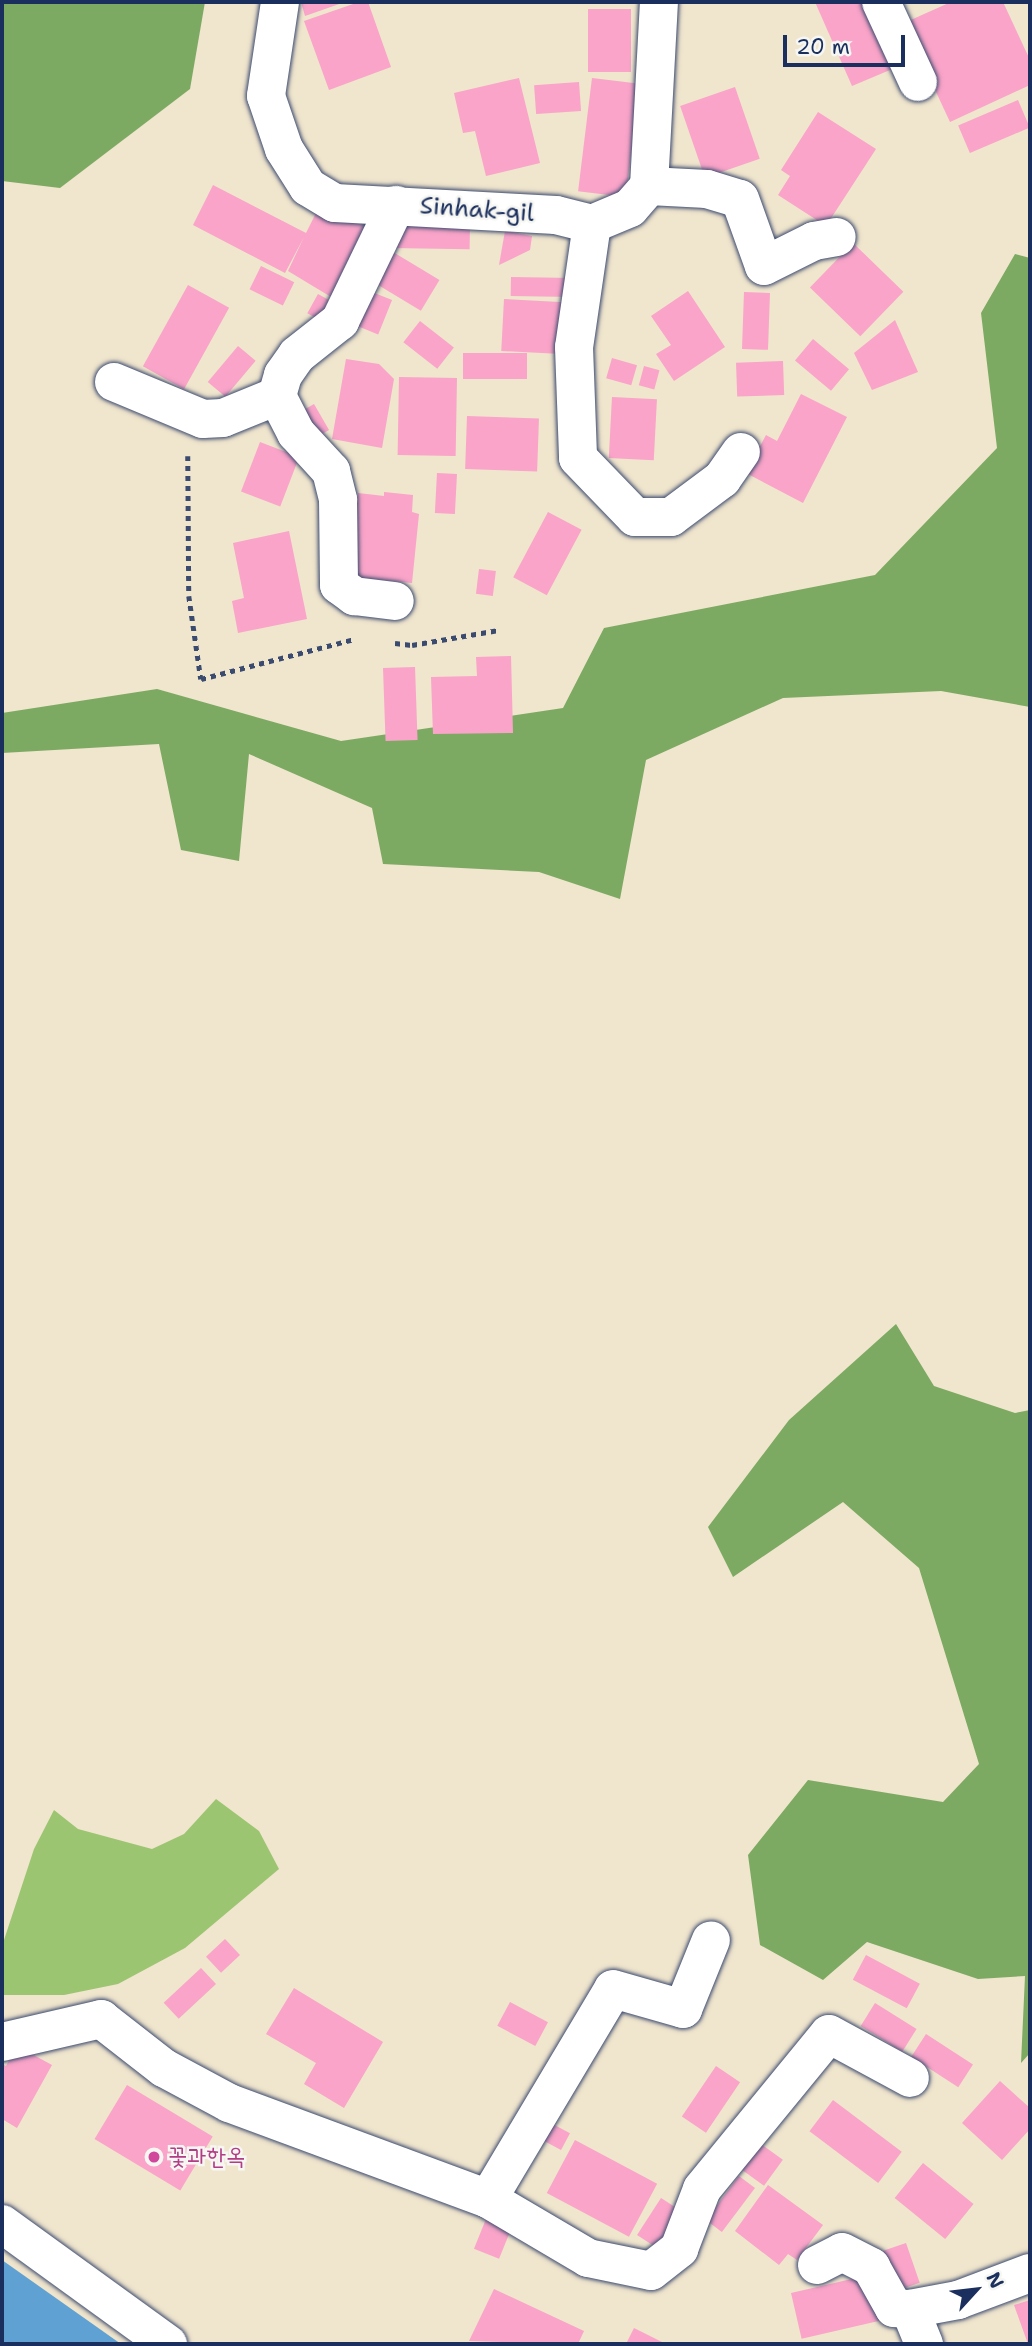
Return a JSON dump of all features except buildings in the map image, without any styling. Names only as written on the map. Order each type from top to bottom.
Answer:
[{"type":"street","name":"Sinhak-gil","points":[[280,2],[266,96],[284,149],[308,187],[335,203],[556,215],[592,224]]},
{"type":"street","points":[[659,2],[649,186],[630,208],[592,224],[574,347],[578,458],[635,517],[671,517],[722,479],[741,452]]},
{"type":"street","points":[[881,2],[918,82]]},
{"type":"street","points":[[649,186],[707,189],[740,199],[764,266],[814,241],[837,237]]},
{"type":"street","points":[[395,601],[354,596],[339,585],[338,500],[331,471],[296,433],[277,396],[283,375],[297,355],[340,321],[396,205]]},
{"type":"street","points":[[114,382],[203,419],[223,418],[277,396]]},
{"type":"street","points":[[488,2199],[613,1989],[683,2009],[711,1940]]},
{"type":"street","points":[[2,2042],[101,2020],[164,2068],[229,2103],[488,2199],[588,2259],[651,2272],[680,2249],[702,2189],[829,2034],[911,2078]]},
{"type":"street","points":[[2,2224],[168,2344]]},
{"type":"street","points":[[817,2265],[842,2252],[872,2267],[894,2308],[910,2309],[958,2300],[1030,2273]]},
{"type":"street","points":[[910,2309],[924,2344]]},
{"type":"path","points":[[203,419],[188,455],[189,596],[201,679],[355,639],[366,640]]},
{"type":"path","points":[[389,643],[412,645],[499,630]]},
{"type":"green space","points":[[2,2],[205,2],[190,89],[60,188],[2,181]]},
{"type":"green space","points":[[1015,254],[1030,258],[1030,707],[941,691],[783,698],[646,760],[620,899],[539,872],[383,864],[372,808],[249,754],[239,861],[181,850],[159,744],[2,753],[2,713],[157,689],[341,741],[563,708],[604,628],[875,575],[997,448],[981,313]]},
{"type":"green space","points":[[896,1324],[934,1386],[1015,1413],[1030,1410],[1030,2053],[1021,2063],[1025,1976],[978,1979],[867,1942],[823,1980],[760,1945],[748,1855],[808,1780],[943,1802],[979,1764],[919,1568],[843,1502],[733,1577],[708,1527],[789,1420]]},
{"type":"green space","points":[[216,1799],[259,1831],[279,1869],[185,1948],[118,1984],[64,1995],[2,1995],[4,1940],[34,1849],[54,1810],[78,1829],[152,1849],[184,1834]]},
{"type":"water","points":[[2,2260],[121,2344],[2,2344]]},
{"type":"place","name":"꽃과한옥","points":[[154,2157]]}]
